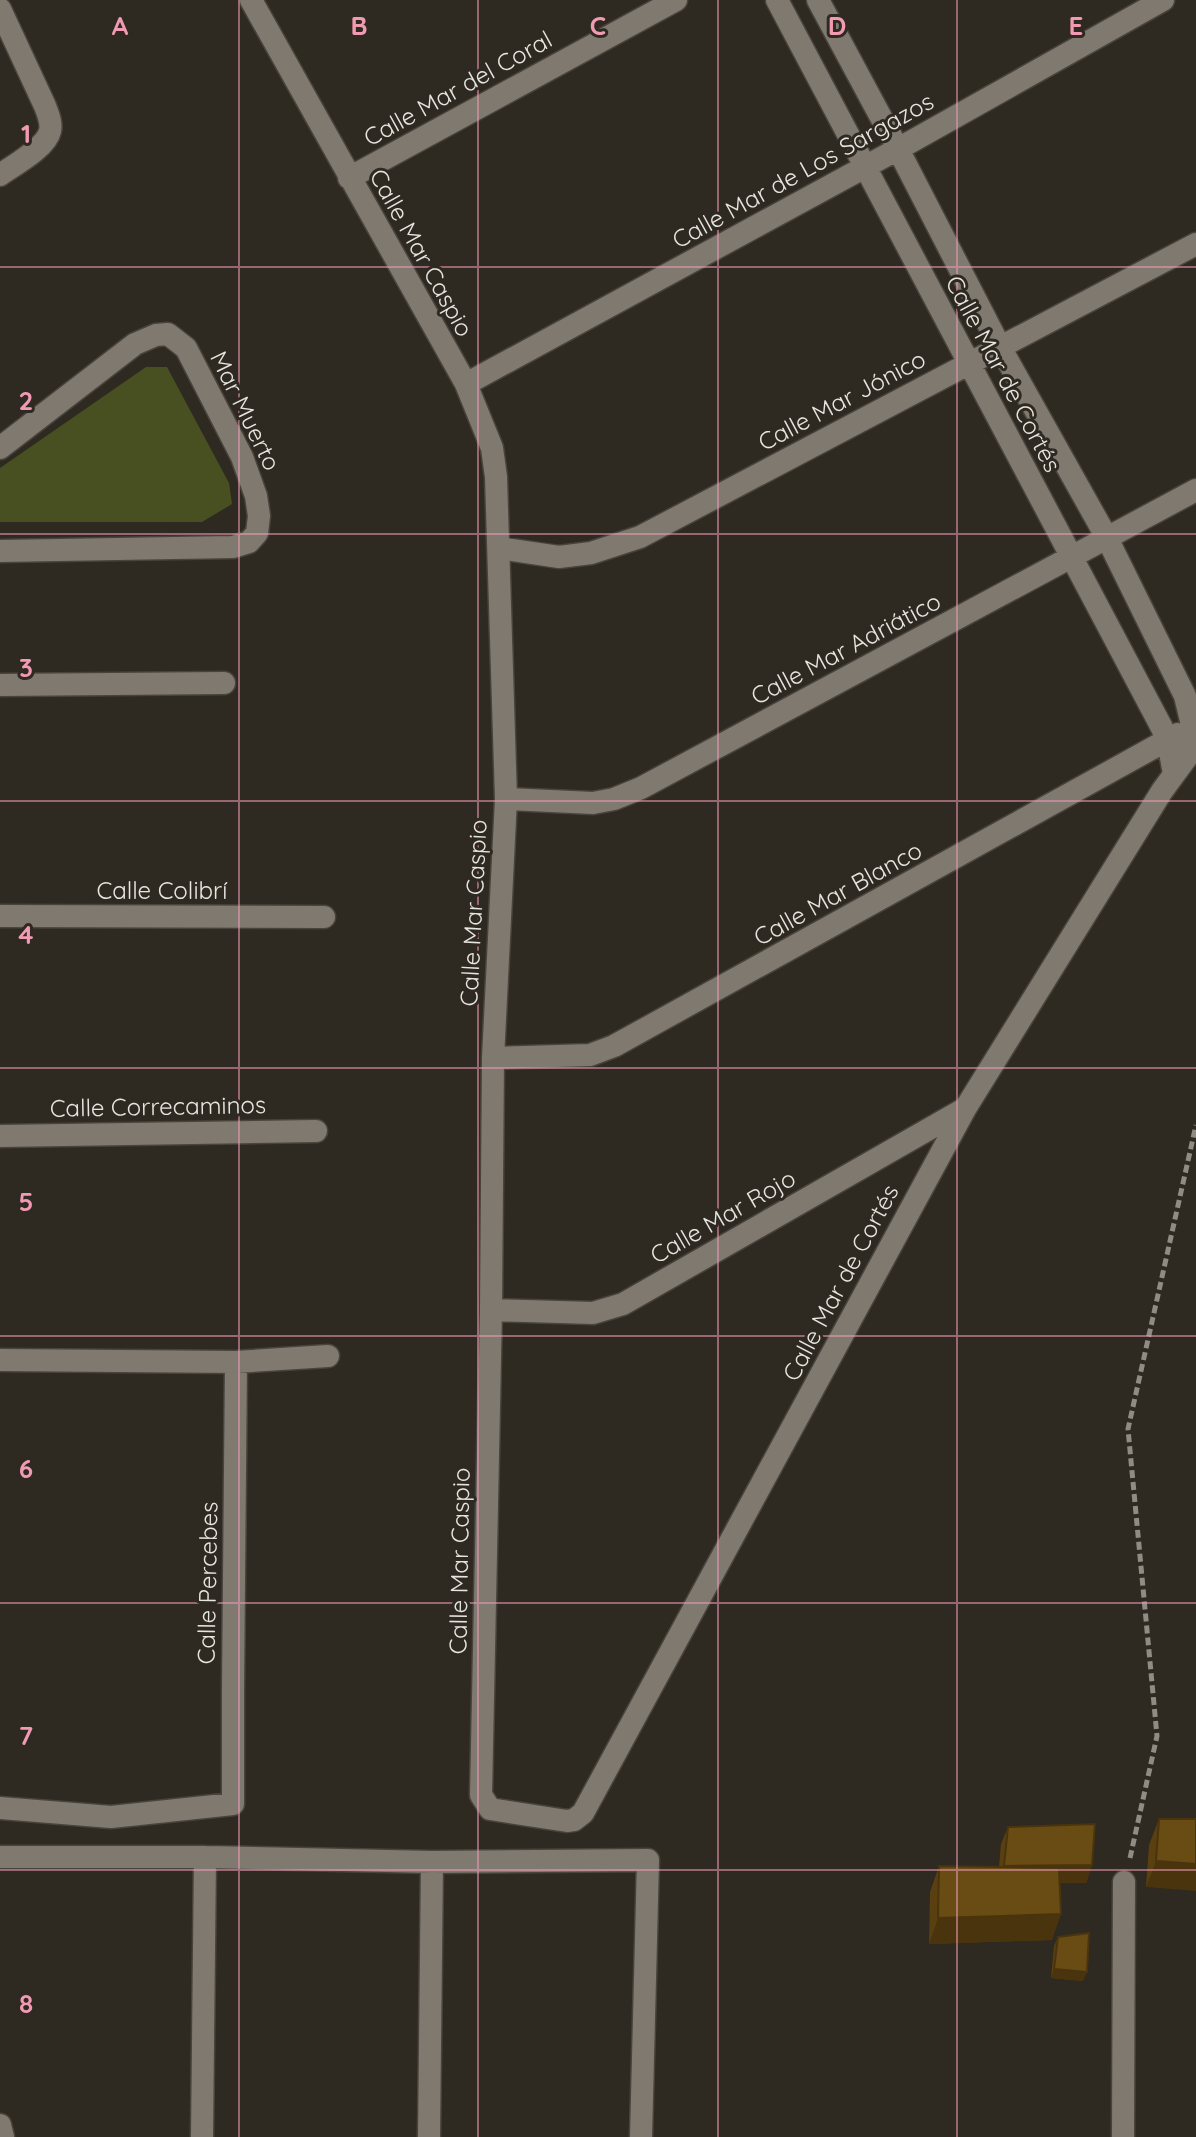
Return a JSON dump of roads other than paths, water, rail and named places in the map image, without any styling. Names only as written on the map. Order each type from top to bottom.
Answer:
[{"type":"street","name":"Calle Mar Caspio","points":[[251,0],[466,384],[492,448],[499,548],[506,799],[493,1058],[481,1795],[490,1809],[567,1821]]},
{"type":"street","name":"Calle Mar del Coral","points":[[349,178],[676,0]]},
{"type":"street","name":"Calle Mar de Cortés","points":[[777,0],[1168,741],[1174,774]]},
{"type":"street","name":"Calle Mar de Cortés","points":[[567,1821],[583,1813],[965,1109],[1187,757],[1191,746],[1192,725],[1185,696],[1107,538],[1000,347],[818,0]]},
{"type":"street","name":"Calle Mar de Los Sargazos","points":[[466,384],[898,149],[1163,0]]},
{"type":"street","points":[[0,9],[45,106],[50,130],[45,142],[0,175]]},
{"type":"street","name":"Calle Mar Jónico","points":[[499,548],[559,557],[591,553],[640,537],[1196,244]]},
{"type":"street","name":"Mar Muerto","points":[[0,448],[135,344],[156,335],[168,334],[186,348],[242,457],[256,496],[259,516],[257,533],[249,542],[233,547],[0,551]]},
{"type":"street","name":"Calle Mar Adriático","points":[[506,799],[593,803],[614,799],[641,788],[1196,490]]},
{"type":"street","points":[[0,685],[224,683]]},
{"type":"street","name":"Calle Mar Blanco","points":[[493,1058],[590,1055],[614,1046],[1192,725]]},
{"type":"street","name":"Calle Colibrí","points":[[0,916],[324,917]]},
{"type":"street","name":"Calle Mar Rojo","points":[[491,1310],[593,1313],[623,1304],[965,1109]]},
{"type":"street","name":"Calle Correcaminos","points":[[0,1136],[316,1131]]},
{"type":"street","points":[[0,1360],[236,1362],[328,1356]]},
{"type":"street","name":"Calle Percebes","points":[[0,1808],[111,1817],[233,1804],[236,1362]]},
{"type":"street","points":[[0,1857],[432,1862],[648,1860],[641,2137]]},
{"type":"street","points":[[202,2137],[205,1857]]},
{"type":"street","points":[[429,2137],[432,1862]]},
{"type":"street","points":[[1123,2137],[1124,1882]]},
{"type":"street","points":[[0,2125],[3,2137]]}]
